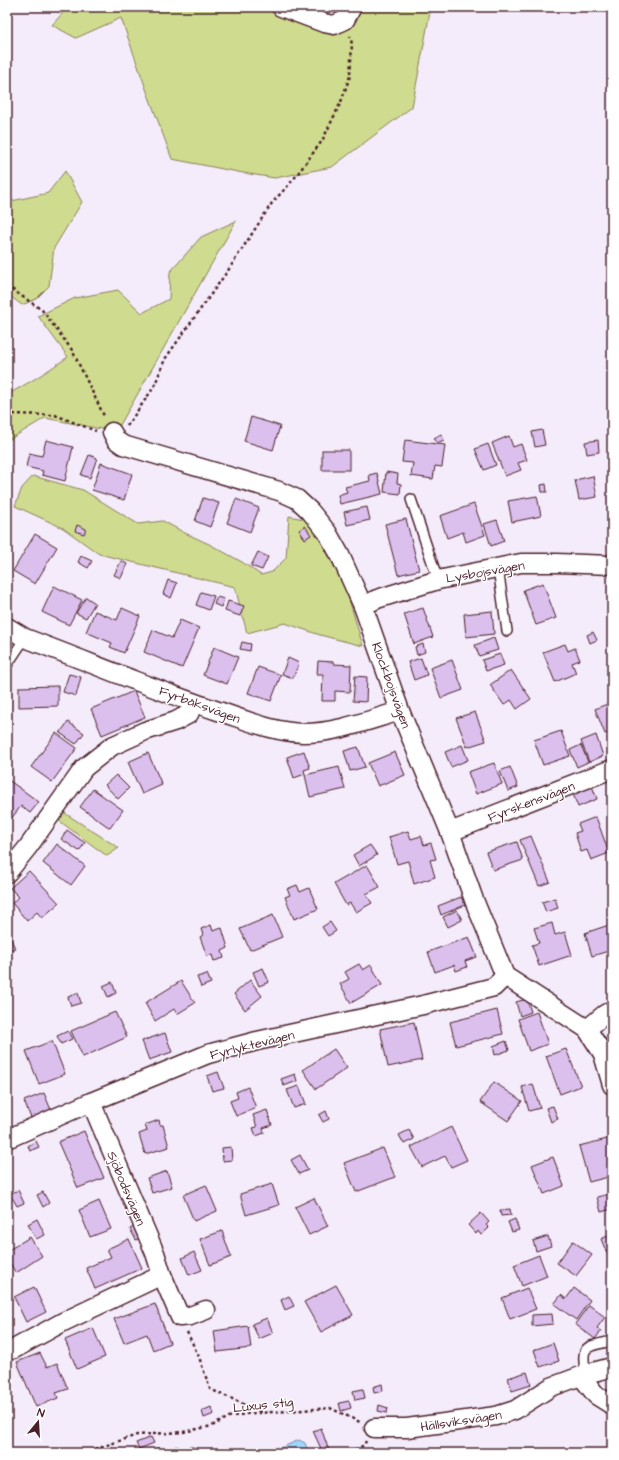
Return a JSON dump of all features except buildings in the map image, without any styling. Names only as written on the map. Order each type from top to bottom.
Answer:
[{"type":"street","points":[[282,7],[334,25],[349,14]]},
{"type":"street","name":"Klockbojsvägen","points":[[112,432],[116,440],[123,445],[279,491],[296,499],[310,511],[327,532],[340,555],[363,606],[400,711],[450,832],[474,900],[505,976]]},
{"type":"street","name":"Lysbojsvägen","points":[[363,606],[377,599],[438,580],[521,563],[612,565]]},
{"type":"street","name":"Fyrbåksvägen","points":[[7,627],[25,638],[194,703],[284,731],[304,733],[322,732],[342,728],[400,711]]},
{"type":"street","points":[[7,873],[28,848],[84,768],[112,746],[145,731],[176,721],[189,714],[194,703]]},
{"type":"street","name":"Fyrskensvägen","points":[[450,832],[612,769]]},
{"type":"street","points":[[505,976],[587,1029],[603,1054],[612,1085]]},
{"type":"street","name":"Fyrlyktevägen","points":[[7,1139],[91,1102],[208,1054],[257,1041],[423,1005],[494,987],[505,976]]},
{"type":"street","points":[[587,1029],[612,1010]]},
{"type":"street","name":"Sjöbodsvägen","points":[[91,1102],[155,1253],[162,1275],[180,1317]]},
{"type":"street","points":[[7,1351],[38,1337],[63,1322],[162,1275]]},
{"type":"street","points":[[180,1317],[190,1316],[206,1310]]},
{"type":"street","name":"Hällsviksvägen","points":[[374,1428],[407,1428],[496,1416],[516,1410],[551,1387],[612,1367]]},
{"type":"street","points":[[584,1375],[596,1395],[612,1405]]},
{"type":"lane","points":[[411,499],[438,580]]},
{"type":"lane","points":[[498,568],[507,631]]},
{"type":"lane","points":[[7,665],[25,638]]},
{"type":"lane","points":[[584,1375],[584,1352],[587,1347],[612,1341]]},
{"type":"path","points":[[7,414],[55,415],[98,432],[112,432],[127,426],[154,387],[165,359],[229,269],[272,203],[293,180],[322,141],[341,102],[350,76],[352,44],[349,14]]},
{"type":"path","points":[[7,286],[42,310],[72,350],[112,432]]},
{"type":"path","points":[[180,1317],[199,1358],[210,1389],[262,1413]]},
{"type":"path","name":"Luxus stig","points":[[84,1453],[137,1435],[183,1432],[212,1426],[229,1417],[245,1414],[330,1408],[374,1428]]},
{"type":"green space","points":[[68,7],[312,7],[354,24],[363,7],[431,7],[412,107],[332,167],[275,178],[172,159],[121,18],[76,38],[52,25]]},
{"type":"green space","points":[[65,171],[82,202],[54,248],[49,286],[36,299],[22,305],[7,294],[7,202],[48,193]]},
{"type":"green space","points":[[236,221],[116,432],[45,418],[7,441],[7,395],[68,357],[38,316],[75,298],[118,290],[142,313],[169,299],[170,272],[201,237]]},
{"type":"green space","points":[[33,476],[83,490],[138,524],[163,521],[242,562],[261,575],[272,572],[286,558],[289,516],[304,519],[313,526],[346,589],[363,646],[320,635],[285,623],[247,633],[235,587],[99,554],[63,528],[15,506],[22,488]]},
{"type":"green space","points":[[63,812],[119,848],[107,856],[58,820]]},
{"type":"water","points":[[299,1440],[305,1443],[309,1453],[269,1453]]},
{"type":"water","points":[[176,1446],[184,1449],[190,1446],[197,1448],[195,1451],[200,1453],[170,1453],[170,1451]]},
{"type":"water","points":[[573,1449],[577,1453],[444,1453],[446,1451]]},
{"type":"water","points":[[209,1450],[211,1453],[200,1453]]}]
